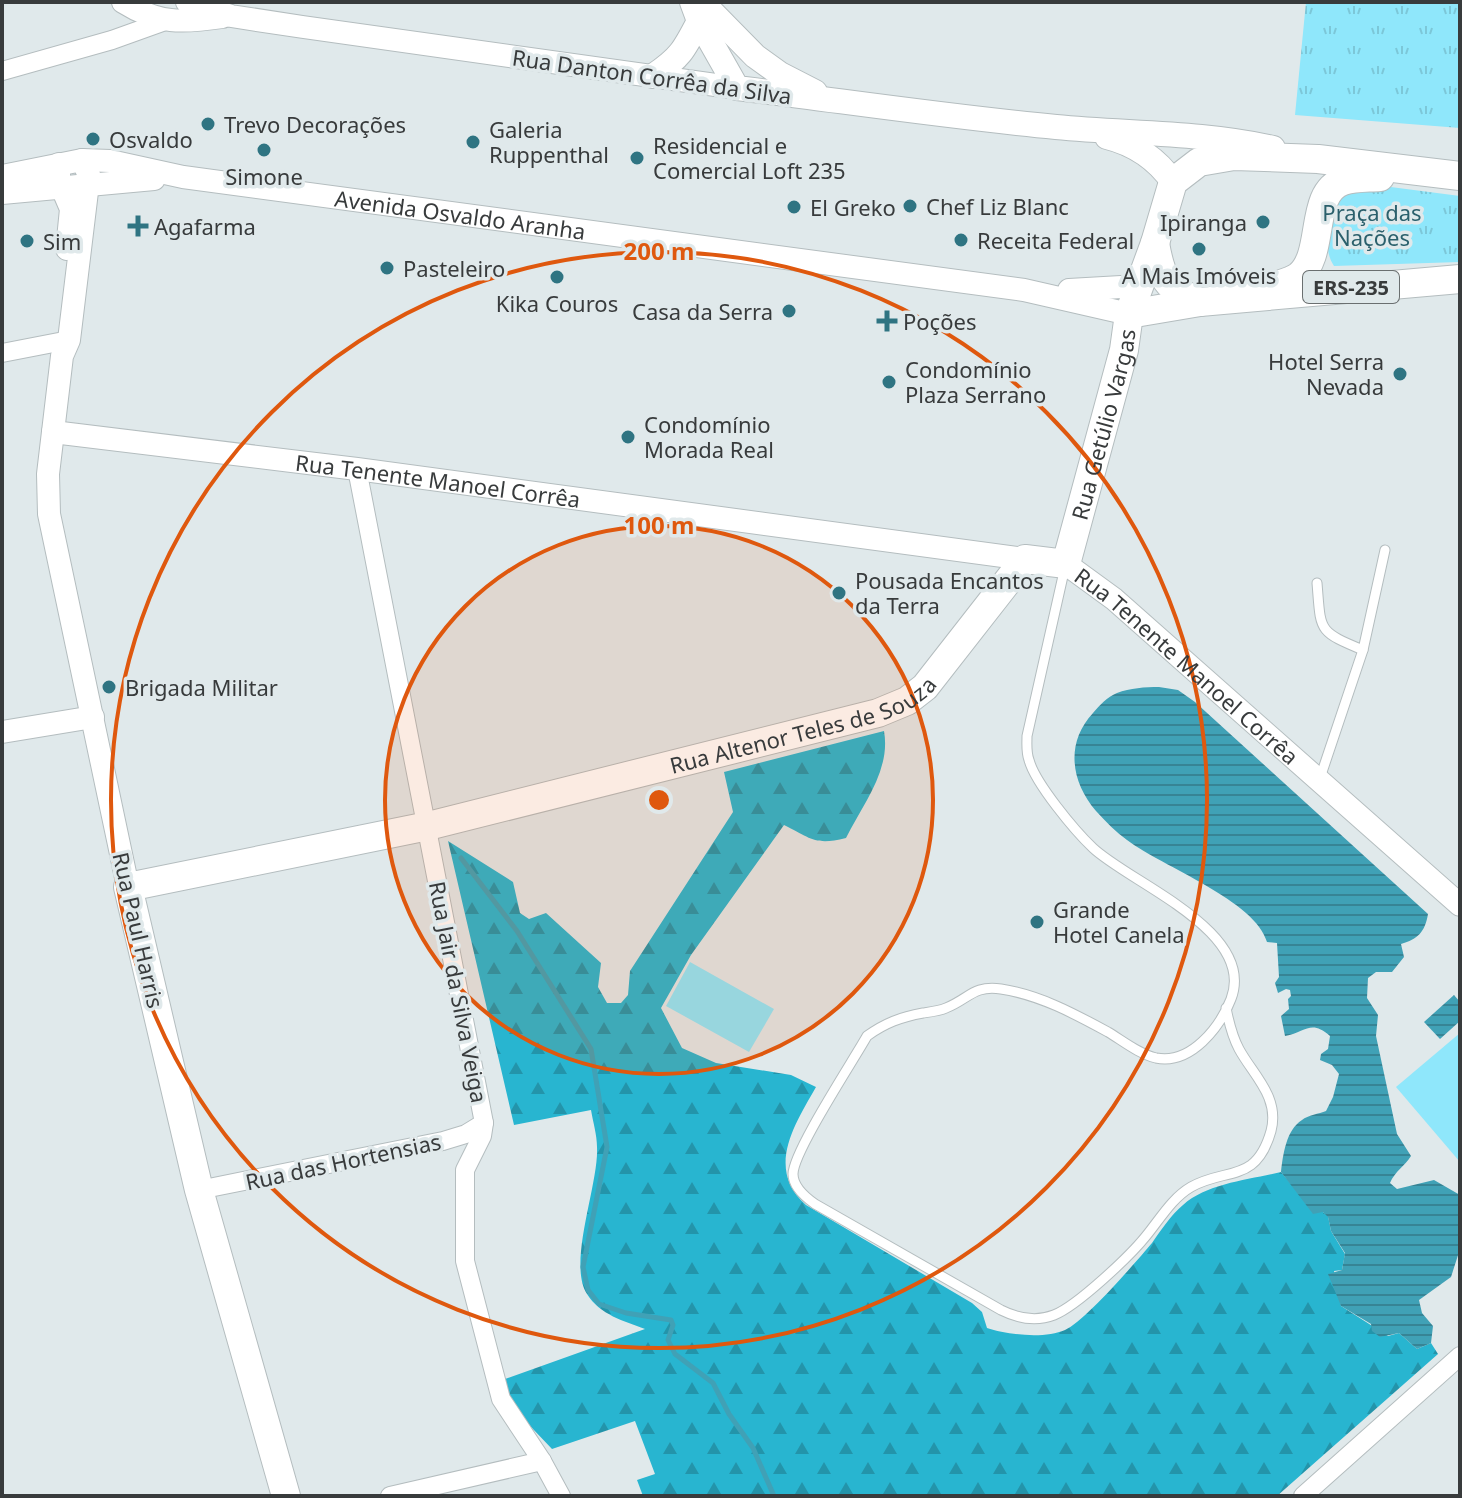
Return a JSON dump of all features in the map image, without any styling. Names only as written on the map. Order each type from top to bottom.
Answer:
[{"type":"main road","points":[[653,76],[675,61],[697,8]]},
{"type":"main road","points":[[697,8],[737,88]]},
{"type":"main road","points":[[697,8],[780,74],[832,100]]},
{"type":"main road","name":"Rua Danton Corrêa da Silva","points":[[737,88],[977,119],[1239,142],[1318,159]]},
{"type":"main road","name":"Rua Danton Corrêa da Silva","points":[[1074,128],[1118,140],[1143,152],[1158,163],[1173,182]]},
{"type":"main road","points":[[1139,286],[1173,182],[1187,169],[1215,158],[1318,159],[1458,176]]},
{"type":"main road","points":[[1243,298],[1300,275],[1314,248],[1320,214],[1318,159]]},
{"type":"main road","points":[[1320,214],[1331,188],[1342,181],[1458,176]]},
{"type":"main road","points":[[1155,243],[1164,280],[1183,296],[1200,302]]},
{"type":"main road","points":[[1314,248],[1320,266],[1334,278],[1409,282]]},
{"type":"main road","name":"Avenida Osvaldo Aranha","points":[[1129,314],[1200,302],[1460,279]]},
{"type":"main road","name":"Rua Getúlio Vargas","points":[[1066,564],[1124,350],[1129,314],[1139,286]]},
{"type":"main road","name":"Rua Tenente Manoel Corrêa","points":[[1025,559],[1066,564]]},
{"type":"main road","name":"Rua Altenor Teles de Souza","points":[[128,887],[428,826],[878,713],[907,701],[925,687],[1025,559]]},
{"type":"main road","name":"Rua Paul Harris","points":[[128,887],[199,1190],[286,1496]]},
{"type":"street","name":"Rua Danton Corrêa da Silva","points":[[123,2],[137,11],[165,21],[189,22],[231,16]]},
{"type":"street","name":"Rua Danton Corrêa da Silva","points":[[192,4],[231,16],[737,88]]},
{"type":"street","points":[[2,71],[112,40],[165,21],[192,4]]},
{"type":"street","name":"Avenida Osvaldo Aranha","points":[[2,176],[82,160],[110,161],[183,177],[1024,290],[1129,314]]},
{"type":"street","name":"Rua Paul Harris","points":[[82,160],[89,175],[75,243],[48,474],[49,514],[128,887]]},
{"type":"street","name":"Rua Paul Harris","points":[[59,164],[62,189],[71,209],[75,243]]},
{"type":"street","name":"Avenida Osvaldo Aranha","points":[[2,193],[183,177]]},
{"type":"street","name":"Avenida Osvaldo Aranha","points":[[1024,290],[1101,290],[1139,286]]},
{"type":"street","points":[[2,353],[63,347]]},
{"type":"street","name":"Rua Tenente Manoel Corrêa","points":[[53,432],[357,469],[1025,559]]},
{"type":"street","name":"Rua Jair da Silva Veiga","points":[[357,469],[484,1123],[482,1136],[465,1170],[465,1261],[501,1399],[561,1496]]},
{"type":"street","name":"Rua Tenente Manoel Corrêa","points":[[1066,564],[1114,599],[1460,905]]},
{"type":"street","points":[[2,732],[93,717]]},
{"type":"street","name":"Rua das Hortensias","points":[[199,1190],[443,1141],[466,1134],[484,1123]]},
{"type":"street","points":[[1303,1496],[1460,1356]]},
{"type":"street","points":[[390,1496],[542,1461]]},
{"type":"lane","points":[[1319,781],[1363,650],[1385,550]]},
{"type":"lane","points":[[1066,564],[1027,736],[1029,761],[1063,814],[1094,849],[1188,912],[1224,947],[1233,984],[1231,999],[1206,1039],[1185,1054],[1168,1059],[1147,1055],[1056,1005],[1004,990],[975,990],[946,1009],[900,1017],[867,1036],[800,1151],[793,1176],[797,1186],[815,1204],[1001,1310],[1029,1319],[1053,1315],[1068,1307],[1124,1260],[1169,1205],[1192,1186],[1243,1172],[1265,1145],[1272,1128],[1271,1103],[1260,1078],[1234,1040],[1226,1008]]},
{"type":"lane","points":[[1317,583],[1321,625],[1330,637],[1363,650]]},
{"type":"green space","points":[[1306,2],[1460,2],[1460,128],[1295,115]]},
{"type":"green space","name":"Praça das Nações","points":[[1360,183],[1460,196],[1460,262],[1334,266],[1327,240],[1337,195]]},
{"type":"green space","points":[[884,731],[880,773],[846,838],[819,841],[784,825],[691,955],[661,1008],[682,1048],[716,1063],[791,1075],[816,1087],[788,1146],[787,1177],[794,1191],[806,1205],[972,1303],[982,1312],[987,1328],[1037,1335],[1065,1330],[1110,1290],[1183,1205],[1204,1192],[1229,1183],[1281,1172],[1297,1191],[1328,1216],[1331,1231],[1345,1254],[1342,1270],[1334,1271],[1341,1306],[1388,1336],[1399,1333],[1417,1349],[1431,1343],[1438,1354],[1277,1496],[643,1496],[637,1480],[655,1474],[635,1421],[552,1449],[513,1408],[505,1379],[645,1329],[599,1307],[587,1294],[582,1280],[582,1244],[596,1163],[597,1142],[591,1110],[514,1125],[448,841],[513,882],[520,913],[529,919],[546,913],[601,963],[598,987],[607,1003],[621,1003],[628,995],[630,971],[733,812],[724,772]]},
{"type":"green space","points":[[690,962],[774,1009],[749,1052],[666,1006]]},
{"type":"green space","points":[[1460,1033],[1460,1162],[1396,1087]]},
{"type":"shaded area","points":[[1159,687],[1178,690],[1195,702],[1428,914],[1420,934],[1401,944],[1404,957],[1392,972],[1376,972],[1368,978],[1367,998],[1378,1015],[1376,1036],[1397,1134],[1411,1156],[1390,1183],[1397,1189],[1434,1180],[1460,1195],[1460,1249],[1451,1277],[1419,1300],[1422,1313],[1433,1326],[1431,1343],[1417,1349],[1399,1333],[1380,1337],[1372,1331],[1371,1324],[1341,1306],[1328,1274],[1342,1270],[1345,1253],[1331,1231],[1328,1217],[1323,1212],[1313,1214],[1281,1172],[1286,1143],[1292,1130],[1304,1118],[1326,1111],[1339,1074],[1332,1065],[1320,1060],[1321,1054],[1328,1049],[1330,1036],[1323,1031],[1313,1027],[1285,1036],[1281,1016],[1289,1009],[1288,999],[1291,996],[1290,990],[1286,989],[1278,993],[1275,983],[1279,977],[1277,943],[1267,942],[1246,913],[1227,899],[1123,837],[1096,811],[1081,788],[1075,750],[1078,737],[1093,713],[1117,693]]},
{"type":"shaded area","points":[[1454,995],[1460,1002],[1460,1021],[1440,1039],[1424,1022]]},
{"type":"waterway","points":[[461,858],[517,931],[591,1049],[607,1147],[583,1267],[588,1290],[599,1304],[626,1313],[671,1320],[673,1325],[668,1340],[675,1354],[713,1383],[729,1414],[753,1448],[774,1496]]},
{"type":"place","name":"Trevo Decorações","points":[[208,124]]},
{"type":"place","name":"Osvaldo","points":[[93,139]]},
{"type":"place","name":"Galeria Ruppenthal","points":[[473,142]]},
{"type":"place","name":"Simone","points":[[264,150]]},
{"type":"place","name":"Residencial e Comercial Loft 235","points":[[637,158]]},
{"type":"place","name":"Chef Liz Blanc","points":[[910,206]]},
{"type":"place","name":"El Greko","points":[[794,207]]},
{"type":"place","name":"Ipiranga","points":[[1263,222]]},
{"type":"place","name":"Agafarma","points":[[138,226]]},
{"type":"place","name":"Receita Federal","points":[[961,240]]},
{"type":"place","name":"Sim","points":[[27,241]]},
{"type":"place","name":"A Mais Imóveis","points":[[1199,249]]},
{"type":"place","name":"Pasteleiro","points":[[387,268]]},
{"type":"place","name":"Kika Couros","points":[[557,277]]},
{"type":"place","name":"Casa da Serra","points":[[789,311]]},
{"type":"place","name":"Poções","points":[[887,321]]},
{"type":"place","name":"Hotel Serra Nevada","points":[[1400,374]]},
{"type":"place","name":"Condomínio Plaza Serrano","points":[[889,382]]},
{"type":"place","name":"Condomínio Morada Real","points":[[628,437]]},
{"type":"place","name":"Pousada Encantos da Terra","points":[[839,593]]},
{"type":"place","name":"Brigada Militar","points":[[109,687]]},
{"type":"place","name":"Grande Hotel Canela","points":[[1037,922]]}]
